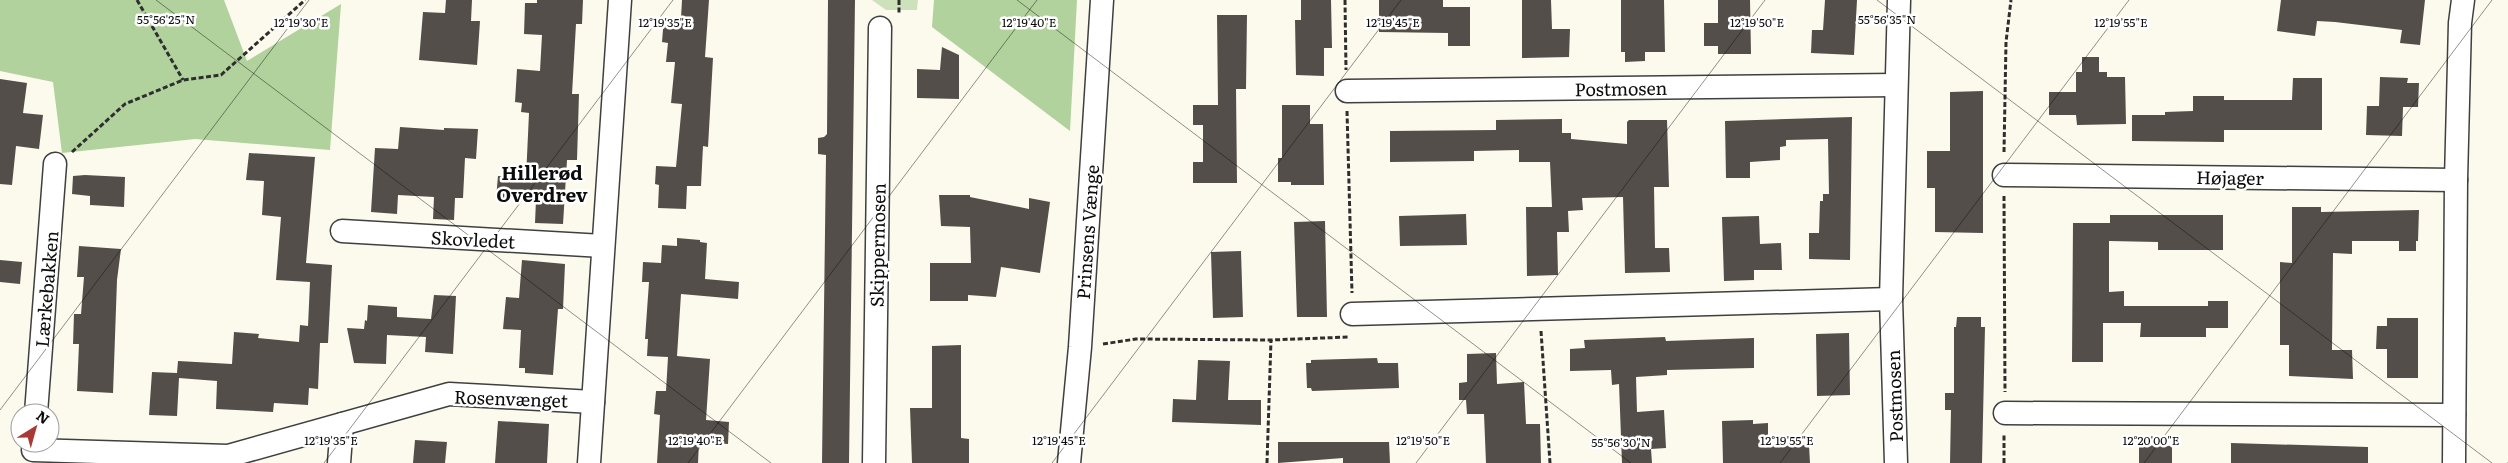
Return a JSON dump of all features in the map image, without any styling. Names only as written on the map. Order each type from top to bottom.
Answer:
[{"type":"street","points":[[589,463],[620,0]]},
{"type":"street","name":"Prinsens Vænge","points":[[1069,463],[1080,347],[1102,0]]},
{"type":"street","name":"Postmosen","points":[[1896,463],[1891,299],[1900,0]]},
{"type":"street","points":[[2454,463],[2456,180],[2460,23],[2463,0]]},
{"type":"street","name":"Skippermosen","points":[[874,463],[880,28]]},
{"type":"street","name":"Postmosen","points":[[1347,91],[1896,85]]},
{"type":"street","name":"Lærkebakken","points":[[37,403],[60,161]]},
{"type":"street","name":"Højager","points":[[2004,175],[2456,180]]},
{"type":"street","name":"Skovledet","points":[[342,231],[604,246]]},
{"type":"street","points":[[1352,314],[1891,299]]},
{"type":"street","name":"Rosenvænget","points":[[60,453],[228,456],[449,394],[593,402]]},
{"type":"street","points":[[2005,413],[2454,415]]},
{"type":"street","points":[[339,463],[342,424]]},
{"type":"path","points":[[138,0],[183,80]]},
{"type":"path","points":[[60,161],[125,104],[183,80],[221,75],[305,0]]},
{"type":"path","points":[[1080,347],[1136,339],[1272,340],[1353,337],[1345,0]]},
{"type":"path","points":[[2004,463],[2006,42],[2011,0]]},
{"type":"path","points":[[1539,309],[1550,463]]},
{"type":"path","points":[[1267,463],[1272,340]]},
{"type":"green space","points":[[0,0],[224,0],[247,61],[341,4],[330,150],[195,139],[62,153],[53,82],[0,71]]},
{"type":"green space","points":[[872,0],[918,0],[917,10],[886,10]]},
{"type":"green space","points":[[934,0],[1077,0],[1070,131],[932,27]]},
{"type":"building","points":[[446,0],[472,0],[471,21],[480,21],[477,65],[419,60],[423,12],[445,13]]},
{"type":"building","points":[[537,0],[583,0],[582,24],[576,24],[572,94],[579,94],[577,160],[567,160],[563,224],[535,223],[536,200],[496,198],[498,176],[526,178],[529,113],[521,112],[522,103],[515,102],[517,69],[540,71],[542,35],[524,34],[525,3],[537,3]]},
{"type":"building","points":[[682,0],[709,0],[705,57],[713,58],[708,147],[703,146],[701,186],[687,186],[686,209],[658,208],[659,185],[655,184],[656,166],[676,167],[682,104],[671,103],[675,62],[666,62],[668,43],[662,42],[664,17],[681,18]]},
{"type":"building","points":[[828,0],[855,0],[849,463],[822,463],[826,155],[818,154],[818,138],[824,137],[827,134]]},
{"type":"building","points":[[1301,0],[1331,0],[1332,48],[1324,48],[1324,76],[1296,75],[1295,20],[1301,20]]},
{"type":"building","points":[[1379,0],[1443,0],[1443,7],[1470,7],[1470,46],[1448,46],[1448,33],[1379,32]]},
{"type":"building","points":[[1522,0],[1551,0],[1552,29],[1570,29],[1569,57],[1522,58]]},
{"type":"building","points":[[1621,0],[1664,0],[1665,52],[1645,52],[1645,61],[1625,62],[1625,52],[1621,52]]},
{"type":"building","points":[[1718,0],[1750,0],[1751,54],[1718,54],[1718,46],[1704,46],[1704,23],[1718,23]]},
{"type":"building","points":[[1825,0],[1857,0],[1854,55],[1811,53],[1812,30],[1823,30]]},
{"type":"building","points":[[2281,0],[2425,0],[2420,45],[2400,43],[2402,30],[2335,22],[2317,21],[2315,36],[2277,31]]},
{"type":"building","points":[[1217,15],[1247,15],[1246,89],[1236,89],[1237,183],[1193,183],[1193,162],[1203,162],[1203,125],[1193,125],[1193,105],[1218,105]]},
{"type":"building","points":[[942,47],[959,55],[959,99],[917,98],[917,69],[940,70]]},
{"type":"building","points":[[2082,57],[2099,57],[2099,72],[2107,72],[2107,77],[2125,77],[2126,124],[2077,125],[2076,115],[2049,115],[2049,92],[2076,92],[2076,72],[2082,72]]},
{"type":"building","points":[[2380,77],[2408,78],[2407,83],[2419,83],[2418,107],[2403,107],[2402,136],[2366,135],[2367,106],[2379,106]]},
{"type":"building","points":[[2293,78],[2322,78],[2322,130],[2224,130],[2224,142],[2132,141],[2132,115],[2165,115],[2165,112],[2193,111],[2193,96],[2224,96],[2224,100],[2292,100]]},
{"type":"building","points":[[0,79],[27,83],[23,113],[43,115],[39,149],[16,146],[12,185],[0,184]]},
{"type":"building","points":[[1983,91],[1983,233],[1935,232],[1935,188],[1927,188],[1927,151],[1950,151],[1950,92]]},
{"type":"building","points":[[1282,105],[1310,105],[1310,124],[1323,124],[1324,185],[1291,185],[1291,182],[1278,182],[1278,158],[1282,158]]},
{"type":"building","points":[[1852,117],[1850,260],[1809,259],[1809,233],[1819,233],[1820,201],[1823,201],[1823,194],[1829,194],[1828,139],[1786,140],[1786,146],[1780,147],[1780,160],[1750,162],[1750,178],[1726,178],[1725,121]]},
{"type":"building","points":[[1562,119],[1562,133],[1571,133],[1571,139],[1627,144],[1627,122],[1629,120],[1667,120],[1669,187],[1654,187],[1655,248],[1669,248],[1670,272],[1625,273],[1623,197],[1582,198],[1583,210],[1568,211],[1569,232],[1557,232],[1558,275],[1527,276],[1526,207],[1552,207],[1550,162],[1519,162],[1519,150],[1474,151],[1474,161],[1390,162],[1390,131],[1496,130],[1496,120]]},
{"type":"building","points":[[400,127],[444,130],[444,128],[478,129],[476,159],[465,158],[463,198],[455,198],[454,220],[433,219],[434,197],[398,195],[397,214],[371,212],[375,148],[398,149]]},
{"type":"building","points":[[249,153],[315,157],[306,263],[332,265],[328,343],[320,343],[318,389],[309,388],[308,405],[274,403],[273,412],[216,409],[217,381],[179,378],[177,416],[149,415],[152,372],[177,373],[178,361],[232,364],[234,332],[259,334],[258,338],[299,342],[300,325],[308,326],[310,282],[276,280],[281,217],[262,215],[264,181],[246,180]]},
{"type":"building","points":[[73,176],[125,177],[124,207],[90,205],[90,196],[72,194]]},
{"type":"building","points":[[939,195],[970,195],[970,197],[1029,209],[1029,198],[1050,202],[1040,273],[1001,267],[996,297],[968,295],[968,301],[930,301],[930,263],[971,263],[970,227],[941,226]]},
{"type":"building","points":[[2292,207],[2321,207],[2321,212],[2419,210],[2416,251],[2399,251],[2399,241],[2352,241],[2352,254],[2333,253],[2332,350],[2352,350],[2353,379],[2289,376],[2289,345],[2280,345],[2280,262],[2292,263]]},
{"type":"building","points":[[1466,214],[1467,245],[1400,246],[1399,216]]},
{"type":"building","points":[[2110,215],[2223,215],[2223,250],[2158,250],[2158,242],[2109,241],[2109,292],[2124,291],[2124,306],[2208,306],[2208,301],[2228,301],[2228,328],[2206,328],[2206,337],[2140,337],[2141,323],[2103,323],[2103,362],[2072,362],[2073,223],[2110,223]]},
{"type":"building","points":[[1759,216],[1760,244],[1781,243],[1782,270],[1754,270],[1754,280],[1724,281],[1722,217]]},
{"type":"building","points":[[1325,221],[1327,317],[1297,317],[1294,222]]},
{"type":"building","points":[[677,238],[700,240],[700,242],[707,243],[705,279],[739,282],[738,299],[681,294],[677,356],[710,359],[706,420],[729,422],[728,444],[699,442],[698,463],[657,463],[660,415],[654,414],[656,391],[666,391],[668,357],[647,356],[648,339],[645,339],[649,282],[642,282],[643,262],[661,263],[662,245],[677,246]]},
{"type":"building","points":[[79,246],[121,249],[117,280],[113,393],[77,391],[79,344],[73,344],[74,314],[81,314],[84,277],[77,277]]},
{"type":"building","points":[[1241,251],[1243,317],[1213,318],[1211,252]]},
{"type":"building","points":[[0,260],[22,262],[20,284],[0,282]]},
{"type":"building","points":[[522,260],[565,264],[563,309],[558,309],[553,375],[525,373],[525,368],[519,368],[521,330],[503,329],[506,297],[519,298]]},
{"type":"building","points":[[434,295],[456,296],[453,354],[425,352],[426,337],[387,335],[386,364],[354,363],[347,328],[364,329],[365,320],[367,321],[368,305],[397,307],[397,317],[431,319]]},
{"type":"building","points":[[1957,317],[1981,317],[1981,327],[1985,327],[1982,463],[1950,463],[1951,410],[1945,410],[1945,393],[1954,393],[1954,327],[1956,327]]},
{"type":"building","points":[[2387,318],[2418,318],[2418,378],[2387,378],[2387,349],[2376,349],[2377,326],[2387,326]]},
{"type":"building","points":[[1849,333],[1850,395],[1817,396],[1816,334]]},
{"type":"building","points":[[1665,337],[1666,341],[1754,338],[1754,368],[1667,370],[1667,375],[1636,377],[1637,412],[1664,410],[1666,448],[1651,449],[1652,463],[1622,463],[1619,384],[1612,385],[1611,370],[1570,371],[1570,349],[1585,348],[1584,340]]},
{"type":"building","points":[[961,345],[961,438],[969,439],[969,463],[912,463],[910,408],[932,408],[932,346]]},
{"type":"building","points":[[1496,353],[1497,384],[1524,382],[1526,424],[1540,424],[1541,463],[1486,463],[1484,414],[1467,414],[1466,400],[1459,400],[1459,383],[1467,382],[1467,354]]},
{"type":"building","points":[[1377,358],[1378,363],[1398,363],[1399,388],[1312,391],[1311,388],[1307,388],[1306,363],[1311,363],[1311,360]]},
{"type":"building","points":[[1198,360],[1230,361],[1228,400],[1261,400],[1261,425],[1172,422],[1173,399],[1196,400]]},
{"type":"building","points":[[1753,420],[1753,424],[1768,423],[1768,446],[1809,445],[1810,463],[1723,463],[1722,421]]},
{"type":"building","points":[[498,421],[549,424],[547,463],[495,463]]},
{"type":"building","points":[[415,440],[447,442],[445,463],[413,463]]},
{"type":"building","points":[[1278,442],[1389,442],[1390,463],[1343,463],[1343,458],[1278,463]]},
{"type":"building","points":[[2231,443],[2368,447],[2368,463],[2231,463]]},
{"type":"building","points":[[2139,445],[2172,446],[2172,463],[2139,463]]},
{"type":"district","name":"Hillerød Overdrev","points":[[542,183]]}]
